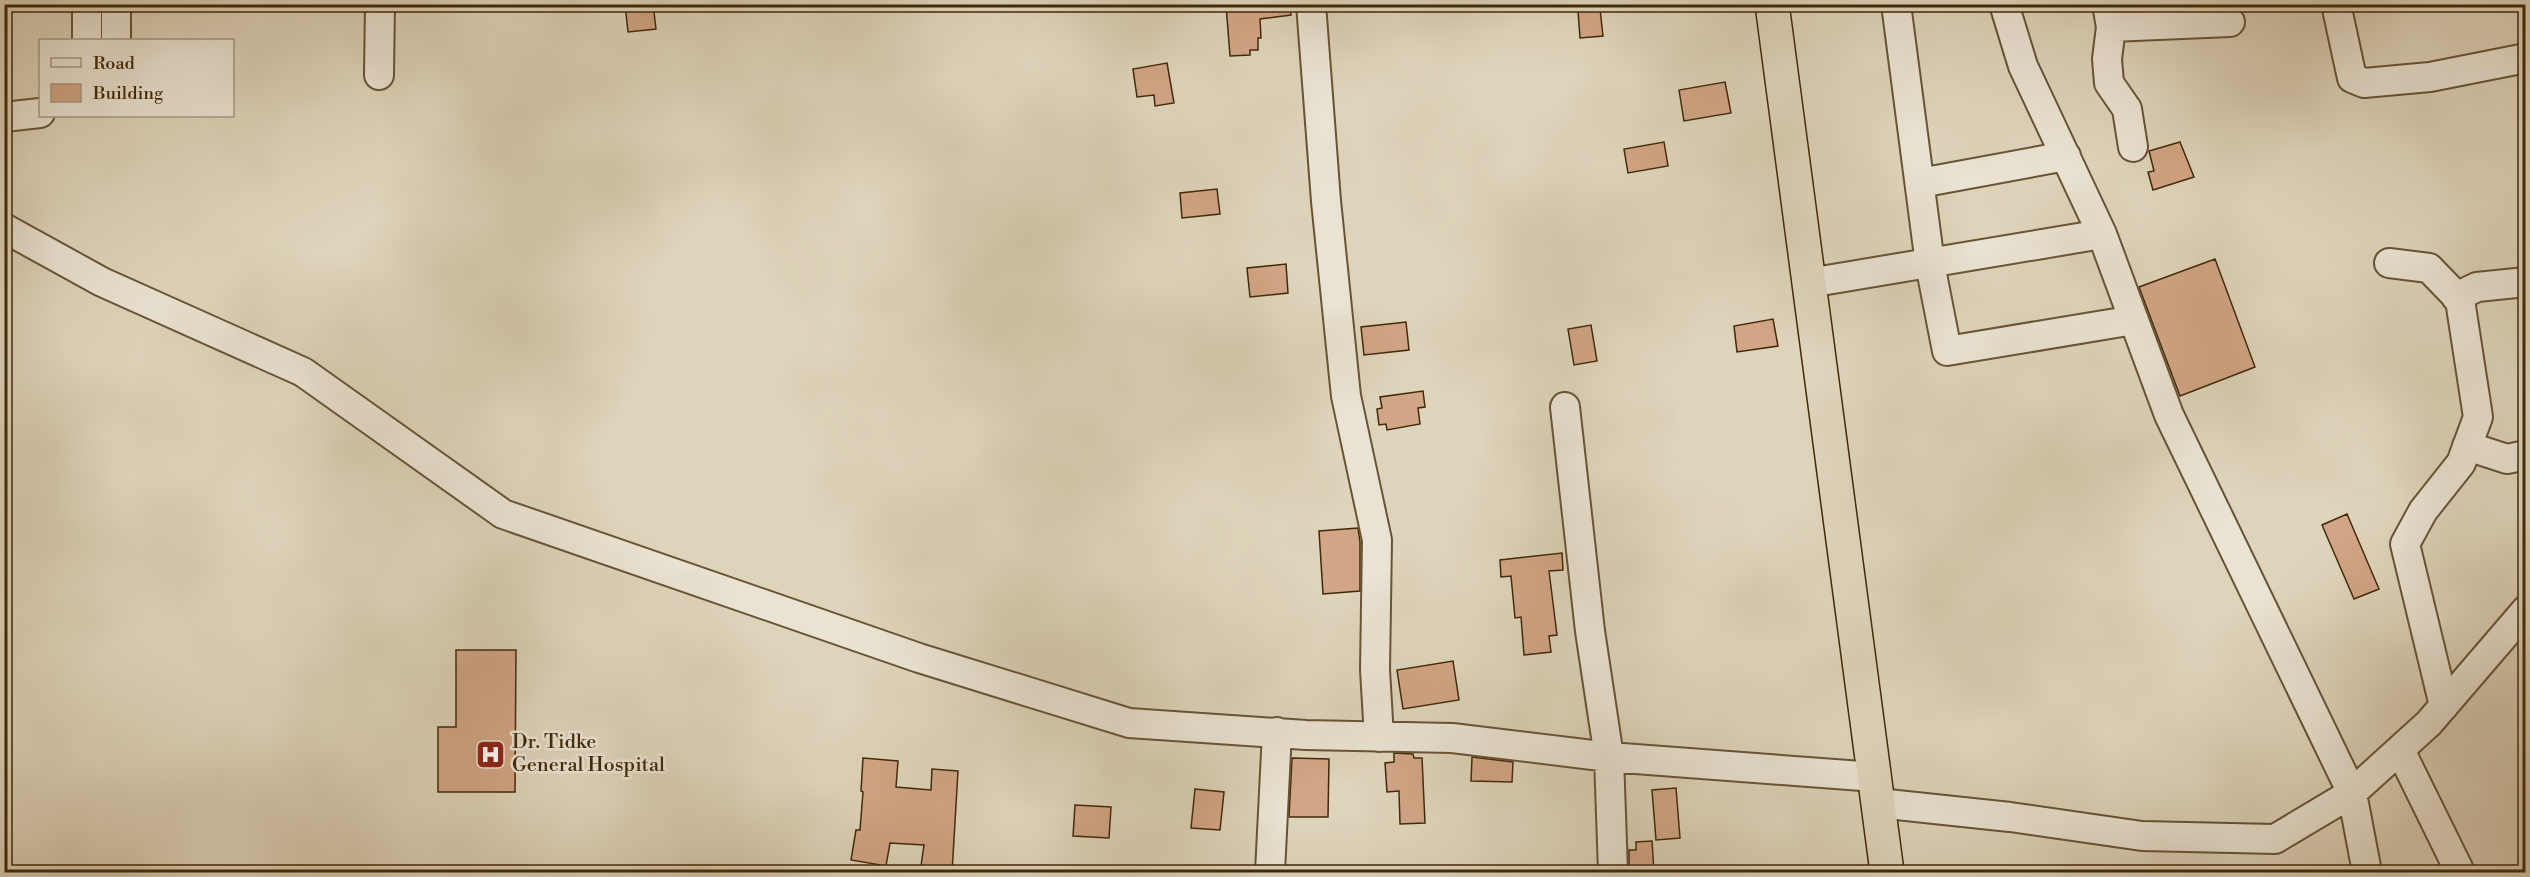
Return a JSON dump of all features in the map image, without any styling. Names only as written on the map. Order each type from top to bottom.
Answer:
[{"type":"highway","points":[[1772,4],[1887,873]]},
{"type":"street","points":[[87,4],[87,39]]},
{"type":"street","points":[[116,4],[116,39]]},
{"type":"street","points":[[379,75],[380,4]]},
{"type":"street","points":[[1311,4],[1326,201],[1346,396],[1377,540],[1375,670],[1379,736]]},
{"type":"street","points":[[1896,4],[1930,264],[1947,351],[2134,320]]},
{"type":"street","points":[[2004,4],[2023,66],[2102,234],[2169,415],[2352,793],[2367,873]]},
{"type":"street","points":[[2336,4],[2352,78],[2364,82],[2430,76],[2526,58]]},
{"type":"street","points":[[2133,147],[2127,109],[2109,83],[2107,59],[2109,16],[2230,22]]},
{"type":"street","points":[[4,117],[39,113]]},
{"type":"street","points":[[1920,183],[2066,156]]},
{"type":"street","points":[[4,228],[102,282],[303,372],[503,514],[919,658],[1129,723],[1277,732],[1452,738],[1876,790],[2010,817],[2142,836],[2275,839],[2352,793],[2400,750],[2429,723],[2526,610]]},
{"type":"street","points":[[1809,283],[2102,234]]},
{"type":"street","points":[[2389,263],[2429,268],[2460,300],[2478,417],[2461,463],[2423,511],[2405,544],[2444,706]]},
{"type":"street","points":[[2456,297],[2477,288],[2526,282]]},
{"type":"street","points":[[1565,407],[1590,631],[1609,757],[1613,873]]},
{"type":"street","points":[[2467,446],[2507,459],[2526,455]]},
{"type":"street","points":[[1270,873],[1277,732]]},
{"type":"street","points":[[2400,750],[2460,873]]},
{"type":"building","points":[[625,4],[653,4],[656,29],[628,32]]},
{"type":"building","points":[[1290,4],[1291,15],[1260,19],[1261,38],[1258,38],[1258,50],[1250,50],[1250,55],[1230,56],[1226,5]]},
{"type":"building","points":[[1600,9],[1603,36],[1580,38],[1578,11]]},
{"type":"building","points":[[1167,63],[1174,103],[1155,106],[1154,95],[1137,97],[1133,69]]},
{"type":"building","points":[[1725,82],[1731,113],[1684,121],[1679,90]]},
{"type":"building","points":[[1664,142],[1668,166],[1628,173],[1624,149]]},
{"type":"building","points":[[2180,142],[2194,177],[2153,190],[2148,172],[2154,171],[2149,151]]},
{"type":"building","points":[[1217,189],[1220,214],[1182,218],[1180,193]]},
{"type":"building","points":[[2215,259],[2255,367],[2180,396],[2139,287]]},
{"type":"building","points":[[1286,264],[1288,293],[1250,297],[1247,268]]},
{"type":"building","points":[[1773,319],[1778,346],[1737,352],[1734,326]]},
{"type":"building","points":[[1406,322],[1409,350],[1364,355],[1361,327]]},
{"type":"building","points":[[1591,325],[1597,361],[1574,365],[1568,329]]},
{"type":"building","points":[[1423,391],[1425,407],[1418,408],[1420,424],[1387,430],[1386,424],[1379,425],[1377,409],[1382,408],[1380,397]]},
{"type":"building","points":[[2347,514],[2379,589],[2354,599],[2322,525]]},
{"type":"building","points":[[1358,528],[1360,591],[1323,594],[1319,531]]},
{"type":"building","points":[[1562,553],[1563,570],[1549,571],[1557,635],[1549,636],[1551,652],[1524,655],[1521,617],[1515,618],[1511,576],[1501,577],[1500,560]]},
{"type":"building","points":[[456,650],[516,650],[515,792],[438,792],[438,727],[456,727]]},
{"type":"building","points":[[1453,661],[1459,700],[1403,709],[1397,670]]},
{"type":"building","points":[[1394,753],[1413,754],[1414,758],[1422,758],[1425,823],[1400,824],[1399,791],[1387,792],[1385,763],[1394,762]]},
{"type":"building","points":[[1472,757],[1513,762],[1512,782],[1471,781]]},
{"type":"building","points":[[863,758],[898,761],[896,787],[931,790],[932,769],[958,771],[952,873],[920,873],[924,845],[890,843],[886,866],[851,860],[856,830],[860,830]]},
{"type":"building","points":[[1292,758],[1329,759],[1328,817],[1289,817]]},
{"type":"building","points":[[1676,788],[1680,838],[1656,840],[1652,790]]},
{"type":"building","points":[[1195,789],[1224,792],[1220,830],[1191,828]]},
{"type":"building","points":[[1075,805],[1111,807],[1109,838],[1073,836]]},
{"type":"building","points":[[1652,841],[1654,873],[1629,873],[1629,850],[1636,850],[1636,842]]},
{"type":"place","name":"Dr. Tidke General Hospital","points":[[491,754]]}]
